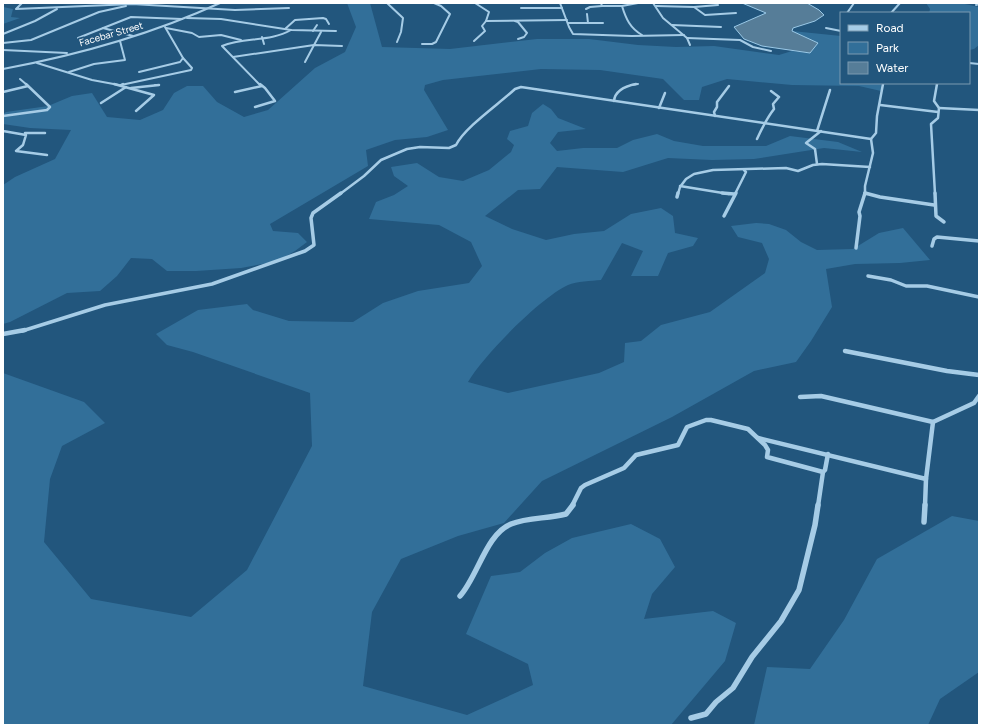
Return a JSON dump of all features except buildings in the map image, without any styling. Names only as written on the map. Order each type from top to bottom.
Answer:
[{"type":"street","points":[[22,3],[15,8],[58,8],[132,3],[235,10],[289,8]]},
{"type":"street","points":[[3,43],[31,40],[98,12],[132,3]]},
{"type":"street","name":"Facebar Street","points":[[3,69],[36,63],[120,41],[165,27],[220,3]]},
{"type":"street","points":[[387,3],[403,18],[401,32],[397,42]]},
{"type":"street","points":[[422,44],[432,44],[436,42],[450,14],[441,6],[434,3]]},
{"type":"street","points":[[474,41],[485,31],[482,26],[486,21],[488,11],[475,3]]},
{"type":"street","points":[[560,3],[568,22],[569,29],[575,35],[684,35]]},
{"type":"street","points":[[586,9],[602,4],[622,6],[638,3]]},
{"type":"street","points":[[653,3],[663,18],[684,35],[690,45]]},
{"type":"street","points":[[848,12],[854,3]]},
{"type":"street","points":[[892,12],[900,3]]},
{"type":"street","points":[[279,8],[280,4]]},
{"type":"street","points":[[656,6],[694,7],[718,5]]},
{"type":"street","points":[[622,6],[627,22],[635,31],[642,35]]},
{"type":"street","points":[[694,7],[705,15],[736,13]]},
{"type":"street","points":[[3,34],[35,21],[58,8]]},
{"type":"street","points":[[521,8],[562,8]]},
{"type":"street","points":[[587,14],[588,23]]},
{"type":"street","points":[[78,38],[131,17],[183,19]]},
{"type":"street","points":[[187,18],[221,19],[291,30],[322,32],[336,31]]},
{"type":"street","points":[[285,29],[298,20],[323,18],[326,19],[329,24]]},
{"type":"street","points":[[252,24],[256,19]]},
{"type":"street","points":[[486,21],[517,21],[537,19],[603,23]]},
{"type":"street","points":[[517,21],[527,34],[518,39]]},
{"type":"street","points":[[313,31],[317,25]]},
{"type":"street","points":[[671,25],[721,27]]},
{"type":"street","points":[[305,62],[310,50],[327,26]]},
{"type":"street","points":[[165,27],[192,32],[198,37],[221,35],[242,40]]},
{"type":"street","points":[[120,85],[191,70],[192,68],[183,58],[165,27]]},
{"type":"street","points":[[103,28],[135,36]]},
{"type":"street","points":[[322,32],[333,28]]},
{"type":"street","points":[[826,28],[840,31]]},
{"type":"street","points":[[255,107],[275,101],[222,46],[242,40],[288,32],[291,30]]},
{"type":"street","points":[[262,37],[264,44]]},
{"type":"street","points":[[687,38],[740,40],[752,47],[771,51]]},
{"type":"street","points":[[69,72],[94,64],[126,60],[120,41]]},
{"type":"street","points":[[233,57],[314,46],[342,46]]},
{"type":"street","points":[[3,50],[71,54]]},
{"type":"street","points":[[139,72],[180,62],[183,58]]},
{"type":"street","points":[[36,63],[99,82],[120,85],[154,95],[136,111]]},
{"type":"street","points":[[3,116],[49,109],[50,107],[20,79]]},
{"type":"street","points":[[614,101],[614,98],[623,87],[638,84]]},
{"type":"street","points":[[856,248],[860,212],[866,192],[865,186],[873,153],[871,139],[876,133],[877,116],[883,84]]},
{"type":"street","points":[[937,84],[934,102],[939,108],[979,110]]},
{"type":"street","points":[[131,88],[159,85]]},
{"type":"street","points":[[3,92],[28,86]]},
{"type":"street","points":[[235,92],[262,86]]},
{"type":"street","points":[[714,116],[717,102],[729,86]]},
{"type":"street","points":[[101,102],[126,87]]},
{"type":"street","points":[[3,334],[22,331],[105,305],[144,296],[212,284],[305,251],[314,245],[311,218],[313,214],[364,176],[381,160],[413,148],[427,146],[449,148],[456,145],[459,138],[515,89],[520,87],[529,87],[659,108],[871,139]]},
{"type":"street","points":[[817,164],[816,150],[806,143],[819,131],[830,90]]},
{"type":"street","points":[[757,139],[763,125],[766,123],[768,115],[774,109],[773,104],[779,97],[778,94],[771,91]]},
{"type":"street","points":[[659,108],[665,94]]},
{"type":"street","points":[[880,105],[938,112]]},
{"type":"street","points":[[939,108],[938,118],[930,124],[934,160],[934,205],[936,216],[944,222]]},
{"type":"street","points":[[3,131],[24,133],[45,132]]},
{"type":"street","points":[[24,133],[26,135],[26,140],[16,151],[47,155]]},
{"type":"street","points":[[677,197],[680,186],[692,175],[716,169],[744,170],[770,168],[804,170],[811,165],[817,164],[870,167]]},
{"type":"street","points":[[724,216],[746,172],[744,170]]},
{"type":"street","points":[[680,186],[686,186],[719,194],[734,194]]},
{"type":"street","points":[[866,192],[880,197],[925,205],[934,205]]},
{"type":"street","points":[[925,205],[935,211]]},
{"type":"street","points":[[932,246],[934,239],[937,237],[979,241]]},
{"type":"street","points":[[868,276],[891,280],[906,286],[926,286],[979,297]]},
{"type":"street","points":[[845,351],[947,372],[979,375]]},
{"type":"street","points":[[800,397],[821,396],[933,422],[974,402],[979,396]]},
{"type":"street","points":[[460,596],[469,586],[482,558],[501,529],[510,524],[566,514],[570,510],[581,488],[624,468],[636,455],[678,445],[686,427],[706,420],[748,429],[765,445],[768,450],[767,457],[823,472]]},
{"type":"street","points":[[924,522],[926,479],[933,422]]},
{"type":"street","points":[[757,438],[926,479]]},
{"type":"street","points":[[692,718],[706,714],[716,702],[733,688],[752,657],[781,621],[800,590],[815,525],[823,472],[825,470],[828,454]]},
{"type":"green space","points":[[347,3],[370,3],[382,47],[450,49],[537,39],[589,39],[638,45],[676,47],[714,46],[779,55],[792,51],[810,53],[818,43],[792,31],[840,36],[840,84],[881,84],[881,91],[859,86],[792,85],[727,79],[702,87],[699,100],[684,100],[663,79],[600,70],[541,69],[443,80],[425,85],[424,90],[448,130],[427,137],[395,140],[366,150],[368,166],[270,224],[273,231],[298,233],[307,242],[278,261],[241,268],[167,271],[152,259],[131,258],[117,276],[100,291],[67,293],[10,322],[3,324],[3,185],[15,177],[55,159],[71,130],[30,128],[3,124],[3,114],[6,112],[48,106],[72,96],[92,93],[107,117],[140,120],[163,110],[174,93],[187,86],[203,86],[217,102],[244,117],[268,110],[315,68],[345,52],[356,27]]},
{"type":"green space","points":[[926,3],[967,3],[965,4],[979,7],[979,45],[970,50],[970,12],[929,12],[930,9]]},
{"type":"green space","points":[[3,7],[13,9],[11,17],[20,18],[3,24]]},
{"type":"green space","points":[[543,104],[551,109],[558,118],[586,129],[558,132],[550,143],[557,151],[583,148],[617,148],[633,140],[657,134],[674,141],[703,146],[766,146],[790,136],[838,142],[862,152],[824,148],[754,159],[712,160],[668,158],[623,172],[557,167],[540,189],[518,190],[485,216],[512,229],[546,240],[574,234],[604,231],[631,214],[661,208],[673,216],[675,233],[698,238],[693,246],[668,253],[658,276],[631,276],[643,251],[622,243],[601,280],[568,285],[556,292],[528,314],[499,343],[486,357],[468,382],[508,393],[599,373],[624,362],[625,343],[641,341],[661,325],[710,312],[765,273],[769,259],[762,243],[738,237],[731,226],[756,223],[769,224],[786,230],[801,242],[817,250],[853,249],[879,233],[903,228],[930,260],[900,263],[855,264],[826,269],[832,307],[796,362],[754,371],[672,417],[542,481],[504,523],[458,536],[401,559],[372,612],[363,686],[467,715],[533,685],[528,664],[466,634],[491,576],[520,572],[545,553],[572,538],[631,524],[660,539],[675,567],[652,594],[644,619],[713,611],[736,623],[725,661],[671,725],[3,725],[3,373],[84,402],[105,423],[62,446],[50,479],[44,542],[91,599],[191,617],[247,570],[312,446],[310,393],[193,352],[167,345],[156,334],[198,310],[247,304],[253,310],[289,321],[353,322],[383,303],[418,291],[469,283],[482,266],[471,242],[439,225],[369,219],[376,202],[394,195],[408,186],[394,176],[391,167],[417,163],[439,177],[463,181],[489,170],[511,152],[514,145],[507,139],[510,131],[528,126],[532,113]]},
{"type":"green space","points":[[952,516],[979,521],[979,672],[940,699],[928,725],[754,725],[767,667],[810,669],[844,620],[877,559]]},
{"type":"water","points":[[742,3],[807,3],[819,10],[824,15],[815,21],[793,28],[792,31],[818,43],[810,53],[762,46],[744,39],[734,27],[766,13]]}]
